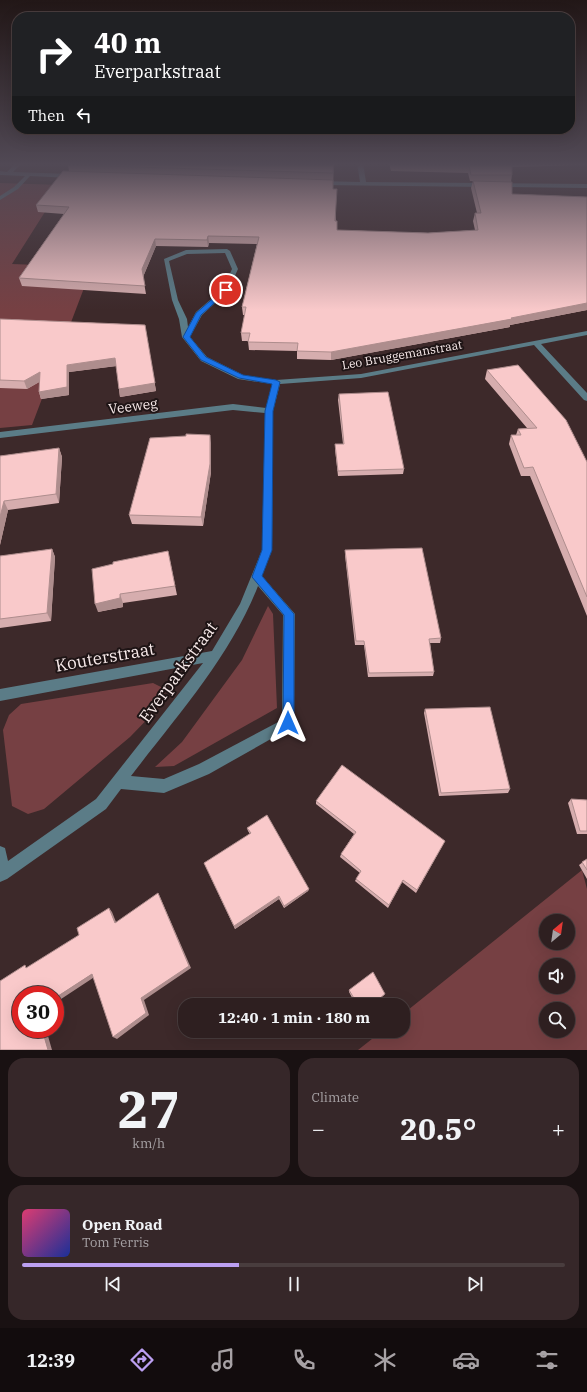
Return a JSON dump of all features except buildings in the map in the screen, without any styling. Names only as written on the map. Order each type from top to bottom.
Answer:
[{"type":"street","name":"Leo Bruggemanstraat","points":[[186,337],[198,314],[226,290],[235,269],[227,251],[186,252],[166,260],[175,300],[183,319],[186,337],[204,359],[241,377],[276,382],[361,376],[587,332]]},
{"type":"street","points":[[536,343],[587,398]]},
{"type":"street","name":"Everparkstraat","points":[[1,875],[101,804],[216,655],[245,606],[267,550],[269,411],[276,382]]},
{"type":"street","name":"Veeweg","points":[[0,435],[233,407],[269,411]]},
{"type":"street","points":[[117,782],[164,786],[204,769],[288,723],[289,614],[257,577]]},
{"type":"street","name":"Kouterstraat","points":[[0,695],[216,655]]},
{"type":"street","points":[[0,853],[1,875]]},
{"type":"shaded area","points":[[0,212],[45,212],[12,264],[92,267],[32,425],[0,428]]},
{"type":"shaded area","points":[[268,606],[273,614],[277,708],[174,766],[155,767],[182,742],[242,660]]},
{"type":"shaded area","points":[[153,683],[165,689],[163,703],[130,737],[44,809],[28,814],[12,806],[3,730],[9,715],[21,704]]},
{"type":"shaded area","points":[[582,870],[587,889],[587,1050],[358,1050],[373,1038],[410,1038],[410,1008]]},
{"type":"route","points":[[226,290],[198,314],[186,337],[204,359],[241,377],[276,382],[269,411],[267,550],[257,577],[289,614],[288,723]]}]
